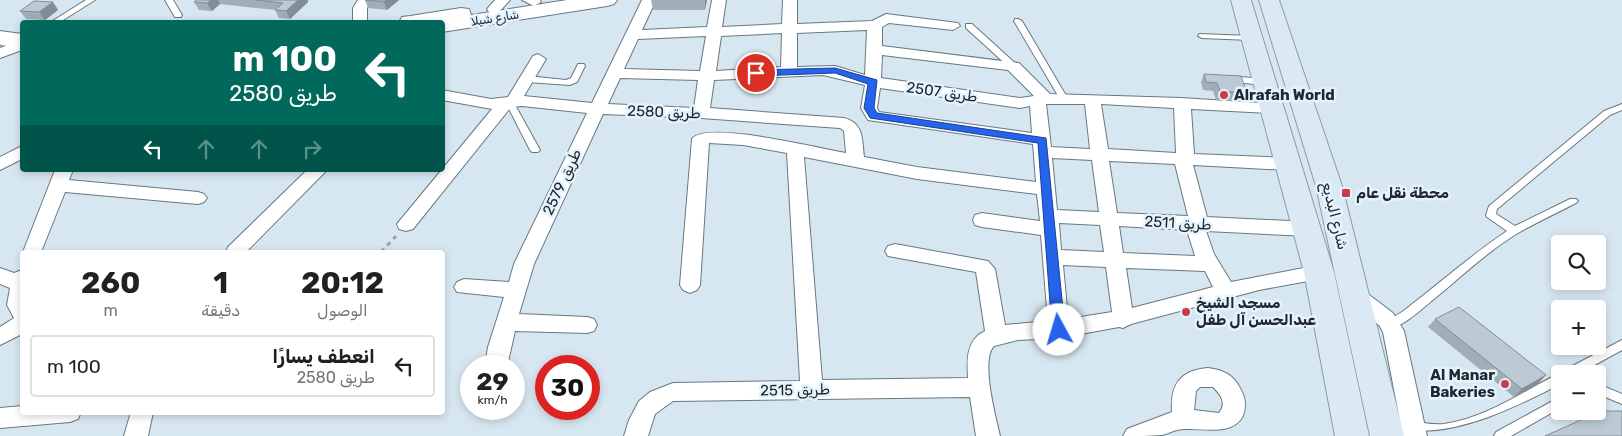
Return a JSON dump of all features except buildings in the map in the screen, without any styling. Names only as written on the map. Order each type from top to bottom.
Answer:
[{"type":"main road","name":"شارع شيلا","points":[[445,26],[607,0]]},
{"type":"main road","name":"شارع البديع","points":[[1241,0],[1270,108],[1308,229],[1319,272],[1352,436]]},
{"type":"main road","name":"شارع البديع","points":[[1269,0],[1329,186],[1388,436]]},
{"type":"main road","name":"شارع شيلا","points":[[420,20],[498,4],[536,1]]},
{"type":"main road","points":[[0,26],[20,28]]},
{"type":"main road","points":[[0,39],[20,41]]},
{"type":"street","points":[[360,20],[360,8],[365,0]]},
{"type":"street","points":[[702,113],[719,0]]},
{"type":"street","points":[[788,71],[790,0]]},
{"type":"street","points":[[1276,0],[1278,27]]},
{"type":"street","name":"طريق 2579","points":[[498,355],[506,322],[524,264],[596,109],[633,35],[643,2]]},
{"type":"street","points":[[633,35],[875,25],[886,18],[953,26]]},
{"type":"street","points":[[875,25],[873,82],[869,108],[874,116],[1100,156],[1288,164]]},
{"type":"street","points":[[0,53],[20,46]]},
{"type":"street","points":[[875,50],[1013,66],[1042,100],[1048,223],[1059,330]]},
{"type":"street","points":[[406,224],[510,103],[538,59]]},
{"type":"street","name":"طريق 2507","points":[[616,72],[707,76],[788,71],[835,71],[873,82],[1020,102],[1092,99],[1270,108]]},
{"type":"street","name":"طريق 2580","points":[[445,96],[491,104],[510,103],[596,109],[702,113],[748,118],[848,124],[852,129],[856,161]]},
{"type":"street","points":[[1092,99],[1123,320]]},
{"type":"street","points":[[1181,103],[1186,128],[1183,137],[1185,160],[1198,214],[1196,224],[1204,256],[1218,274],[1225,292]]},
{"type":"street","points":[[743,140],[748,118]]},
{"type":"street","points":[[690,285],[701,139],[709,136],[795,149],[924,174],[1046,189]]},
{"type":"street","points":[[795,149],[812,389]]},
{"type":"street","points":[[0,164],[20,153]]},
{"type":"street","points":[[237,250],[316,172]]},
{"type":"street","points":[[33,250],[61,177],[198,198]]},
{"type":"street","name":"طريق 2511","points":[[982,220],[1048,223],[1108,220],[1308,229]]},
{"type":"street","points":[[895,251],[981,266],[985,269],[996,334]]},
{"type":"street","points":[[1052,257],[1210,264]]},
{"type":"street","points":[[988,436],[979,387],[979,349],[983,342],[996,334],[1059,330],[1123,320],[1277,277],[1319,272]]},
{"type":"street","points":[[0,275],[20,280]]},
{"type":"street","points":[[20,286],[17,305],[20,310]]},
{"type":"street","points":[[464,287],[516,290]]},
{"type":"street","points":[[1353,293],[1390,325],[1395,338],[1414,431]]},
{"type":"street","points":[[506,322],[587,325]]},
{"type":"street","points":[[0,337],[20,325]]},
{"type":"street","name":"طريق 2515","points":[[636,436],[641,416],[646,407],[654,400],[673,392],[979,387]]},
{"type":"street","points":[[0,418],[35,415]]},
{"type":"street","points":[[136,436],[140,427],[142,415]]},
{"type":"street","points":[[1135,436],[1184,419]]},
{"type":"lane","points":[[58,20],[91,0]]},
{"type":"lane","points":[[169,0],[178,15]]},
{"type":"lane","points":[[1018,21],[1064,99]]},
{"type":"lane","points":[[969,26],[1013,66]]},
{"type":"lane","points":[[1202,36],[1251,38]]},
{"type":"lane","points":[[527,79],[567,83],[574,80],[581,66]]},
{"type":"lane","points":[[1222,79],[1263,82]]},
{"type":"lane","points":[[510,103],[535,150]]},
{"type":"lane","points":[[1514,231],[1491,215],[1492,208],[1607,113],[1622,107]]},
{"type":"lane","points":[[1390,325],[1408,314],[1481,254],[1514,231],[1573,201]]},
{"type":"lane","points":[[1584,365],[1622,345]]},
{"type":"lane","points":[[1414,431],[1455,426],[1505,406],[1551,383]]},
{"type":"lane","points":[[1606,392],[1622,399]]},
{"type":"lane","points":[[1500,436],[1551,407]]},
{"type":"path","points":[[383,250],[406,224]]},
{"type":"place","name":"Alrafah World","points":[[1224,95]]},
{"type":"place","name":"محطة نقل عام","points":[[1346,193]]},
{"type":"place","name":"مسجد الشيخ عبدالحسن آل طفل","points":[[1186,312]]},
{"type":"place","name":"Al Manar Bakeries","points":[[1505,384]]},
{"type":"route","points":[[756,73],[835,71],[873,82],[869,108],[874,116],[1042,140],[1045,152],[1048,216],[1059,330]]}]
